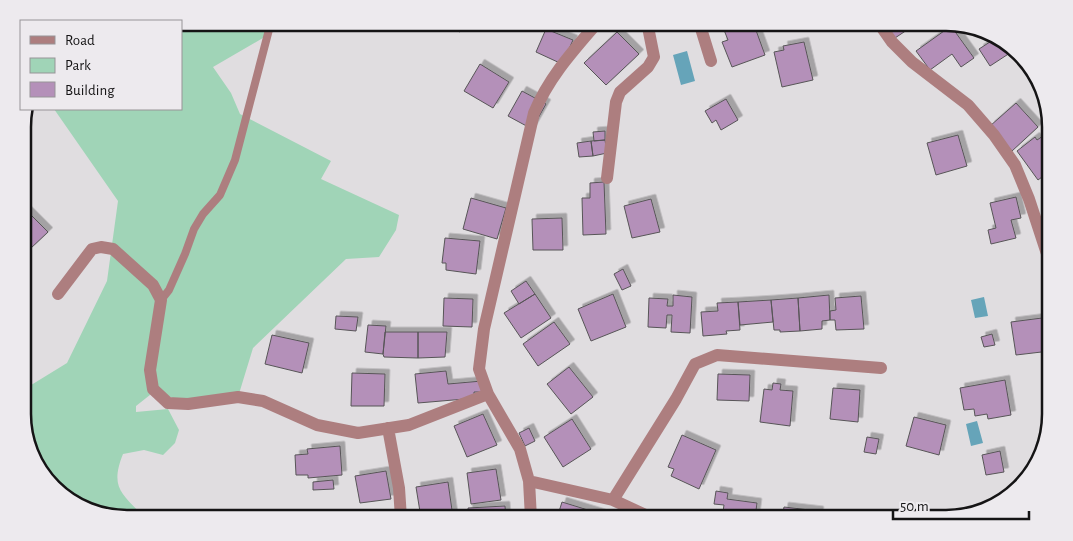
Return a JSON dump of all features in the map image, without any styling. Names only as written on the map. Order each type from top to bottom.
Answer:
[{"type":"street","points":[[531,510],[529,481],[520,449],[488,394],[479,369],[484,329],[534,113],[541,96],[557,70],[590,31]]},
{"type":"street","points":[[607,178],[616,102],[620,92],[648,67],[654,57],[649,31]]},
{"type":"street","points":[[702,31],[711,60]]},
{"type":"street","points":[[884,31],[892,42],[912,62],[968,105],[994,135],[1015,166],[1029,199],[1042,239]]},
{"type":"street","points":[[58,294],[92,249],[101,247],[113,249],[153,285],[161,300],[150,370],[153,389],[168,403],[188,404],[238,397],[263,401],[316,425],[358,433],[409,425],[488,394]]},
{"type":"street","points":[[613,500],[676,399],[695,364],[717,355],[881,368]]},
{"type":"street","points":[[388,428],[399,488],[400,510]]},
{"type":"street","points":[[529,481],[613,500],[635,510]]},
{"type":"lane","points":[[161,300],[173,281],[194,229],[203,214],[220,195],[235,160],[269,31]]},
{"type":"green space","points":[[182,31],[269,31],[268,35],[213,67],[231,93],[240,114],[331,161],[321,179],[399,215],[396,230],[379,257],[346,259],[253,348],[238,397],[188,404],[155,391],[136,406],[136,412],[168,409],[179,430],[175,443],[163,455],[144,450],[123,454],[117,475],[118,483],[120,490],[138,510],[114,509],[102,506],[85,500],[64,486],[47,467],[41,456],[33,433],[31,414],[31,385],[67,363],[107,281],[118,201],[55,110],[182,110]]},
{"type":"water","points":[[687,51],[695,81],[681,85],[673,55]]},
{"type":"water","points":[[984,297],[988,316],[975,318],[971,300]]},
{"type":"water","points":[[977,421],[983,443],[971,446],[966,424]]},
{"type":"building","points":[[545,31],[551,31],[573,40],[562,64],[536,52]]},
{"type":"building","points":[[724,31],[756,31],[765,55],[732,67],[722,42],[728,40]]},
{"type":"building","points":[[890,31],[906,31],[895,38]]},
{"type":"building","points":[[944,31],[952,31],[955,31],[974,58],[961,67],[952,54],[930,70],[916,51]]},
{"type":"building","points":[[617,32],[639,54],[606,85],[584,63]]},
{"type":"building","points":[[804,42],[813,80],[782,87],[774,52],[784,50],[783,46]]},
{"type":"building","points":[[990,42],[1008,54],[990,66],[979,49]]},
{"type":"building","points":[[480,64],[509,82],[493,108],[464,91]]},
{"type":"building","points":[[522,91],[546,104],[532,129],[508,116]]},
{"type":"building","points":[[726,99],[738,120],[721,130],[716,120],[712,123],[705,111]]},
{"type":"building","points":[[1016,103],[1038,127],[1012,151],[990,126]]},
{"type":"building","points":[[605,131],[605,140],[594,141],[593,132]]},
{"type":"building","points":[[958,135],[967,166],[936,175],[927,143]]},
{"type":"building","points":[[1035,137],[1037,140],[1042,137],[1042,177],[1038,180],[1017,151]]},
{"type":"building","points":[[605,140],[607,153],[593,156],[591,141]]},
{"type":"building","points":[[591,141],[593,156],[579,157],[577,143]]},
{"type":"building","points":[[604,182],[606,234],[583,235],[582,198],[590,198],[590,183]]},
{"type":"building","points":[[1016,197],[1021,218],[1011,220],[1016,238],[991,244],[988,230],[996,228],[990,203]]},
{"type":"building","points":[[471,198],[506,208],[497,239],[463,229]]},
{"type":"building","points":[[651,199],[660,232],[632,238],[624,206]]},
{"type":"building","points":[[31,215],[48,232],[31,248]]},
{"type":"building","points":[[562,218],[563,250],[533,250],[532,219]]},
{"type":"building","points":[[445,238],[480,241],[476,274],[446,270],[446,263],[442,263]]},
{"type":"building","points":[[623,269],[631,286],[622,290],[614,274]]},
{"type":"building","points":[[526,281],[535,294],[519,304],[511,291]]},
{"type":"building","points":[[535,294],[551,318],[521,338],[504,313]]},
{"type":"building","points":[[613,294],[626,327],[591,341],[578,309]]},
{"type":"building","points":[[673,295],[692,297],[690,333],[671,332],[672,315],[667,315],[666,328],[648,327],[649,298],[668,299],[667,306],[673,306]]},
{"type":"building","points":[[829,295],[830,320],[822,321],[822,329],[800,331],[798,298]]},
{"type":"building","points":[[861,296],[864,329],[836,330],[835,320],[830,320],[830,311],[836,310],[835,298]]},
{"type":"building","points":[[444,298],[473,299],[472,327],[443,326]]},
{"type":"building","points":[[798,298],[800,331],[780,332],[780,330],[774,330],[771,300]]},
{"type":"building","points":[[771,300],[773,322],[740,325],[738,302]]},
{"type":"building","points":[[738,302],[740,330],[726,331],[727,334],[703,336],[701,312],[718,311],[717,303]]},
{"type":"building","points":[[336,316],[358,317],[356,331],[335,329]]},
{"type":"building","points":[[1042,318],[1042,352],[1016,355],[1011,322]]},
{"type":"building","points":[[554,322],[570,344],[538,366],[523,344]]},
{"type":"building","points":[[368,325],[386,326],[383,354],[365,352]]},
{"type":"building","points":[[385,332],[418,332],[418,358],[384,357]]},
{"type":"building","points":[[418,332],[447,332],[445,357],[418,358]]},
{"type":"building","points":[[992,334],[995,345],[984,347],[981,337]]},
{"type":"building","points":[[272,335],[309,343],[302,373],[265,364]]},
{"type":"building","points":[[569,367],[593,397],[571,414],[547,384]]},
{"type":"building","points":[[446,371],[448,384],[482,381],[482,392],[474,392],[474,396],[465,399],[418,403],[415,374]]},
{"type":"building","points":[[352,373],[385,374],[384,406],[351,406]]},
{"type":"building","points":[[718,374],[750,375],[749,401],[717,400]]},
{"type":"building","points":[[1005,380],[1011,415],[988,419],[987,414],[975,416],[974,409],[964,410],[960,388]]},
{"type":"building","points":[[773,383],[781,384],[780,390],[793,391],[790,426],[760,422],[764,389],[772,390]]},
{"type":"building","points":[[833,388],[860,390],[858,422],[830,419]]},
{"type":"building","points":[[483,414],[497,445],[467,457],[454,426]]},
{"type":"building","points":[[914,417],[946,425],[939,455],[906,446]]},
{"type":"building","points":[[572,419],[591,449],[563,467],[544,437]]},
{"type":"building","points":[[529,428],[535,441],[525,446],[519,433]]},
{"type":"building","points":[[682,435],[716,450],[699,489],[671,476],[674,469],[668,467]]},
{"type":"building","points":[[867,437],[879,439],[876,454],[864,452]]},
{"type":"building","points":[[340,446],[342,475],[308,478],[308,475],[296,475],[295,455],[308,454],[307,449]]},
{"type":"building","points":[[1000,451],[1004,472],[986,475],[982,455]]},
{"type":"building","points":[[496,469],[501,500],[471,504],[467,473]]},
{"type":"building","points":[[386,471],[391,499],[360,503],[355,476]]},
{"type":"building","points":[[333,480],[334,489],[313,490],[313,482]]},
{"type":"building","points":[[448,482],[452,510],[420,510],[416,487]]},
{"type":"building","points":[[716,491],[728,493],[727,499],[757,503],[756,510],[723,510],[724,505],[714,504]]},
{"type":"building","points":[[562,502],[588,510],[560,510]]},
{"type":"building","points":[[505,506],[505,510],[468,510],[468,508]]},
{"type":"building","points":[[784,507],[810,510],[783,510]]}]
